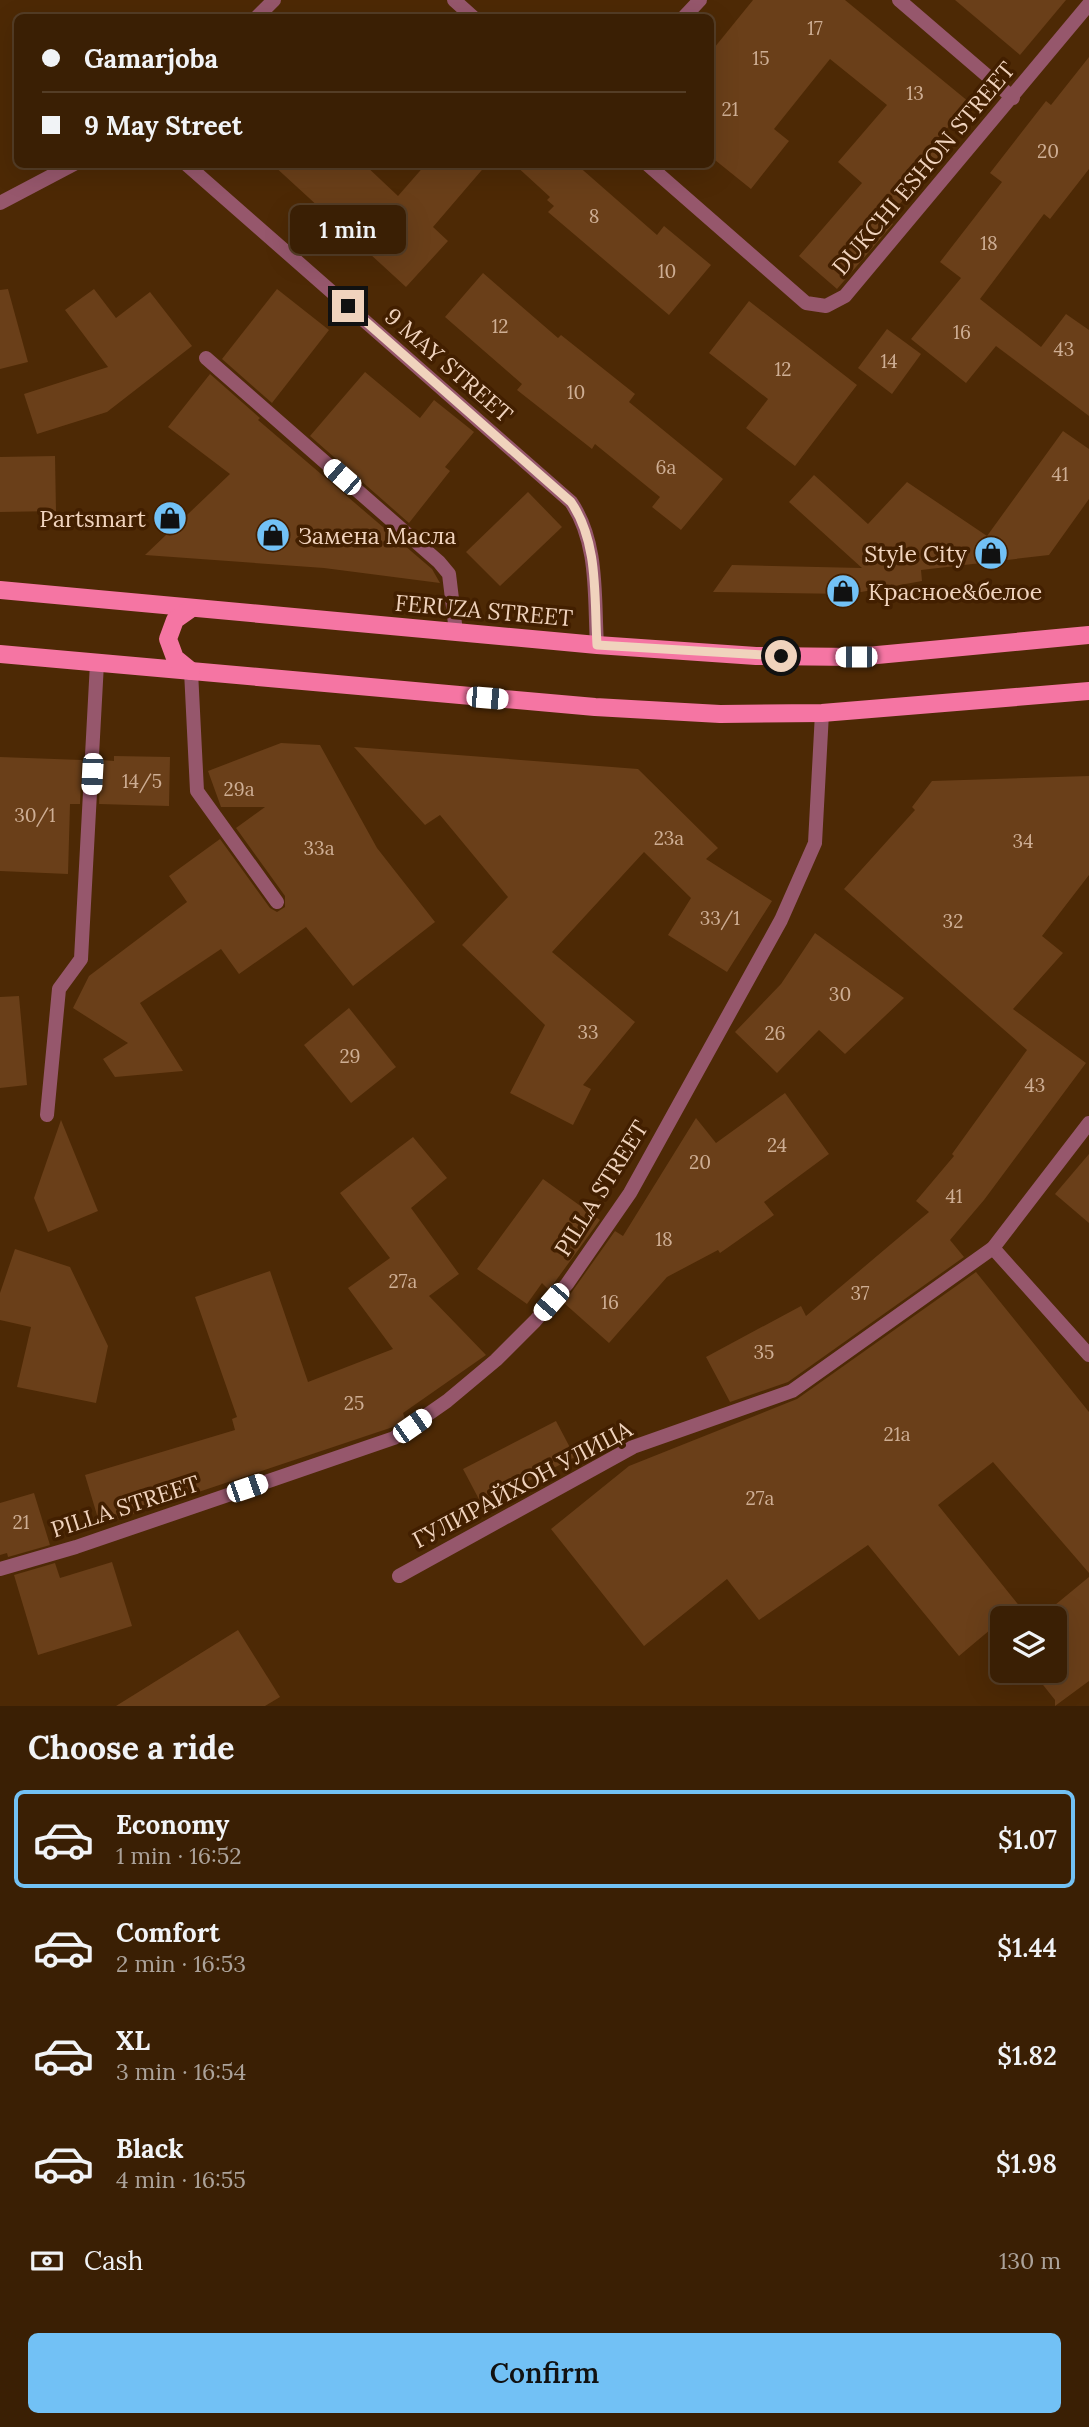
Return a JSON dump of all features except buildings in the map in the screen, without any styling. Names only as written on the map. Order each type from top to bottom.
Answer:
[{"type":"main road","name":"FERUZA STREET","points":[[0,590],[597,645],[756,656],[856,657],[1089,635]]},
{"type":"main road","points":[[191,671],[175,658],[168,639],[175,620],[192,608]]},
{"type":"main road","points":[[0,654],[595,707],[720,714],[822,713],[1089,691]]},
{"type":"street","points":[[261,14],[274,0]]},
{"type":"street","points":[[453,0],[469,14]]},
{"type":"street","points":[[688,14],[700,0]]},
{"type":"street","points":[[899,0],[1013,98]]},
{"type":"street","name":"DUKCHI ESHON STREET","points":[[652,168],[806,303],[826,306],[845,296],[1089,4]]},
{"type":"street","points":[[0,203],[66,168]]},
{"type":"street","name":"9 MAY STREET","points":[[191,168],[571,502],[584,521],[591,545],[597,645]]},
{"type":"street","points":[[206,358],[439,562],[449,574],[456,632]]},
{"type":"street","points":[[47,1115],[59,989],[81,959],[97,663]]},
{"type":"street","points":[[191,671],[197,791],[277,902]]},
{"type":"street","name":"PILLA STREET","points":[[0,1569],[76,1547],[394,1438],[447,1401],[496,1360],[535,1321],[567,1284],[630,1193],[781,920],[815,843],[822,713]]},
{"type":"street","name":"ГУЛИРАЙХОН УЛИЦА","points":[[399,1576],[633,1447],[793,1391],[993,1248],[1089,1123]]},
{"type":"street","points":[[993,1248],[1089,1355]]},
{"type":"place","name":"Partsmart","points":[[170,518]]},
{"type":"place","name":"Замена Масла","points":[[273,535]]},
{"type":"place","name":"Style City","points":[[991,553]]},
{"type":"place","name":"Красное&белое","points":[[843,591]]},
{"type":"route","points":[[348,306],[571,502],[584,521],[591,545],[597,645],[781,656]]}]
